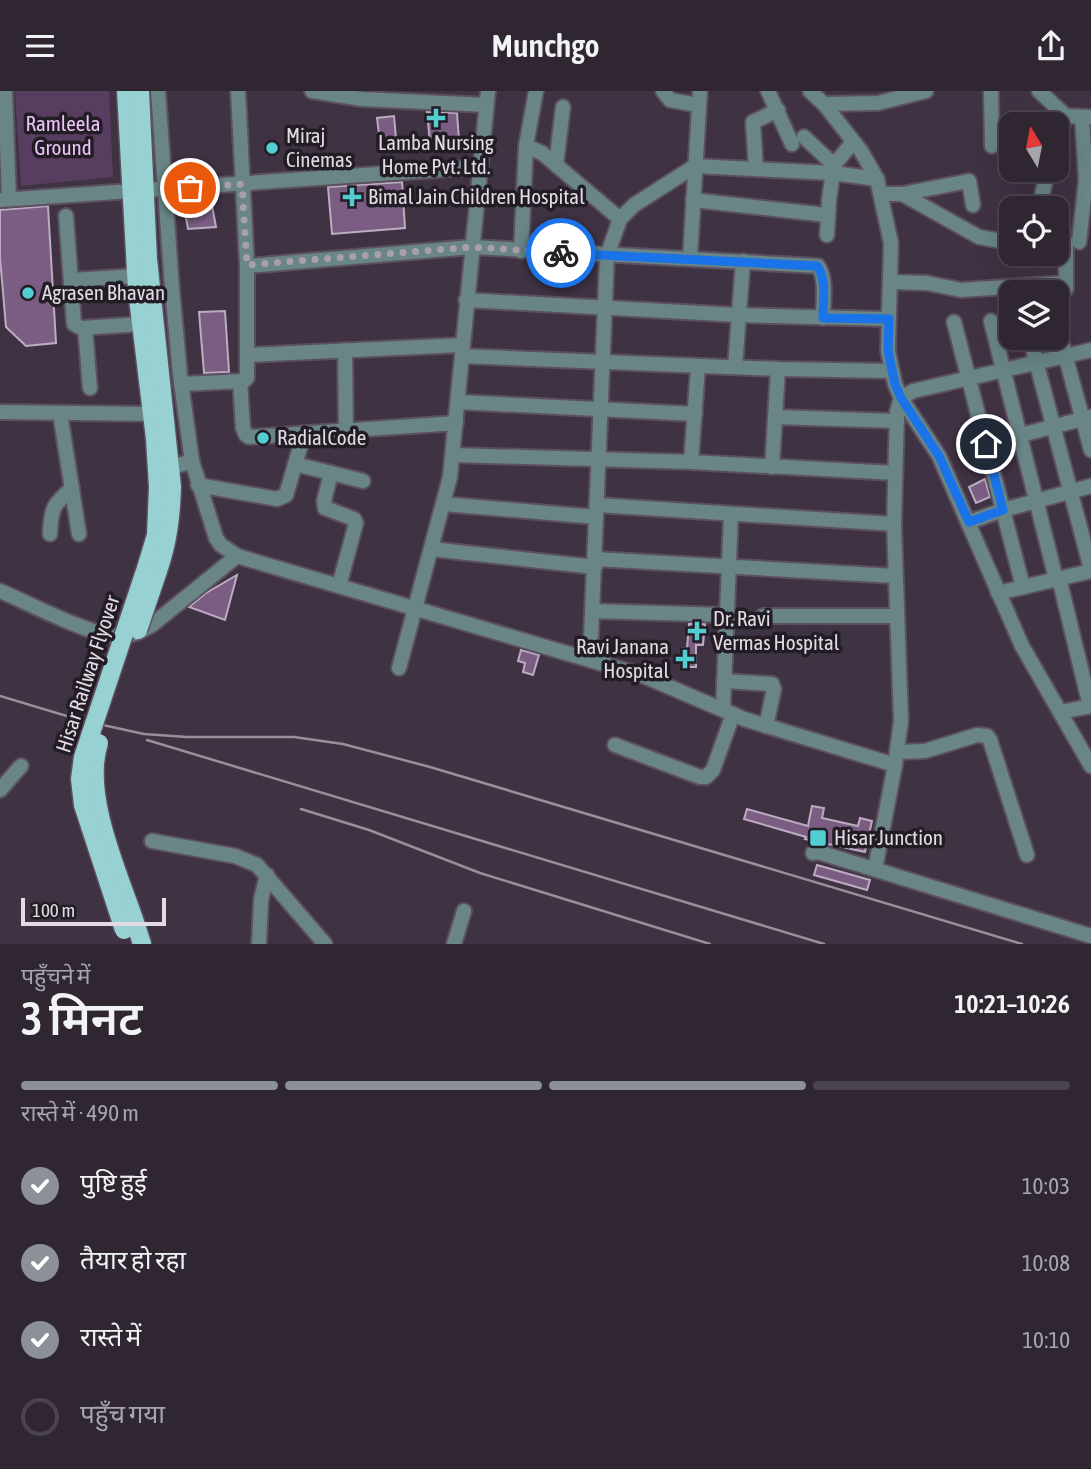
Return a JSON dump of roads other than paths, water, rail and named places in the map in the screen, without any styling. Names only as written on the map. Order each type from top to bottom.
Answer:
[{"type":"main road","points":[[126,91],[147,191]]},
{"type":"main road","points":[[140,91],[147,191]]},
{"type":"main road","name":"Hisar Railway Flyover","points":[[147,191],[136,276],[158,487],[152,569]]},
{"type":"main road","name":"Hisar Railway Flyover","points":[[142,944],[129,933],[83,805],[80,779],[83,757],[152,569],[167,545],[171,518],[170,468],[148,259],[147,191]]},
{"type":"street","points":[[5,91],[4,200],[480,167]]},
{"type":"street","points":[[158,91],[147,191],[181,384],[191,461],[216,538],[221,545],[237,556],[644,676],[766,726],[896,758],[977,735],[987,736],[1027,855]]},
{"type":"street","points":[[181,384],[240,381],[247,378],[247,265],[237,91]]},
{"type":"street","points":[[312,91],[487,98],[453,455],[443,505],[399,668]]},
{"type":"street","points":[[521,251],[526,146],[536,91]]},
{"type":"street","points":[[663,91],[670,100],[699,98],[690,258]]},
{"type":"street","points":[[768,91],[798,141],[834,169]]},
{"type":"street","points":[[810,91],[824,104],[853,142],[877,179],[891,243],[888,351],[901,398],[939,456],[1022,646],[1091,767]]},
{"type":"street","points":[[824,104],[845,98],[878,103],[926,91]]},
{"type":"street","points":[[991,91],[992,146]]},
{"type":"street","points":[[1039,91],[1062,112]]},
{"type":"street","points":[[556,165],[563,107]]},
{"type":"street","points":[[756,169],[753,122],[778,110]]},
{"type":"street","points":[[891,282],[927,283],[961,290],[1065,288],[1086,180],[1086,117]]},
{"type":"street","points":[[827,235],[827,215],[834,169],[853,142]]},
{"type":"street","points":[[526,146],[542,153],[620,219]]},
{"type":"street","points":[[590,660],[607,256],[620,219],[634,205],[695,166],[834,169],[877,179]]},
{"type":"street","points":[[881,194],[902,194],[969,181],[972,186],[973,205]]},
{"type":"street","points":[[1042,195],[1045,182]]},
{"type":"street","points":[[902,194],[979,237],[999,241]]},
{"type":"street","points":[[693,200],[827,215]]},
{"type":"street","points":[[66,216],[74,324],[85,328],[141,324]]},
{"type":"street","points":[[247,265],[472,247],[820,267],[823,318]]},
{"type":"street","points":[[735,367],[743,261]]},
{"type":"street","points":[[71,280],[136,276]]},
{"type":"street","points":[[466,300],[738,315],[889,319]]},
{"type":"street","points":[[990,321],[1091,706],[1060,712]]},
{"type":"street","points":[[954,322],[1023,587]]},
{"type":"street","points":[[85,328],[90,388]]},
{"type":"street","points":[[248,355],[345,350],[462,350],[603,362],[892,371]]},
{"type":"street","points":[[345,350],[346,431]]},
{"type":"street","points":[[998,593],[1091,570],[1032,350]]},
{"type":"street","points":[[1064,350],[1087,418],[1091,450]]},
{"type":"street","points":[[875,869],[901,721],[894,524],[897,421],[901,398],[913,391],[1091,350]]},
{"type":"street","points":[[691,462],[698,366]]},
{"type":"street","points":[[772,467],[778,369]]},
{"type":"street","points":[[240,381],[243,428],[246,435],[304,434],[456,423]]},
{"type":"street","points":[[458,402],[695,414]]},
{"type":"street","points":[[0,412],[152,414]]},
{"type":"street","points":[[60,413],[79,534]]},
{"type":"street","points":[[775,417],[897,421]]},
{"type":"street","points":[[986,444],[1087,418]]},
{"type":"street","points":[[198,485],[280,499],[286,495],[304,434]]},
{"type":"street","points":[[453,455],[691,462],[895,473]]},
{"type":"street","points":[[170,468],[191,461]]},
{"type":"street","points":[[295,464],[363,481]]},
{"type":"street","points":[[331,473],[324,501],[325,508],[354,519],[356,523],[339,586]]},
{"type":"street","points":[[969,522],[1091,486]]},
{"type":"street","points":[[50,534],[51,512],[55,503],[72,488]]},
{"type":"street","points":[[443,505],[731,514],[894,524]]},
{"type":"street","points":[[615,745],[706,777],[713,770],[728,712],[724,681],[731,514]]},
{"type":"street","points":[[431,549],[595,563],[730,566],[895,576]]},
{"type":"street","points":[[0,591],[99,633],[130,635],[153,624],[237,556]]},
{"type":"street","points":[[592,611],[727,615]]},
{"type":"street","points":[[763,616],[897,616]]},
{"type":"street","points":[[724,681],[772,684],[774,689],[766,726]]},
{"type":"street","points":[[0,790],[22,766]]},
{"type":"street","points":[[152,841],[235,856],[257,865],[325,944]]},
{"type":"street","points":[[813,853],[818,852],[875,869],[1091,936]]},
{"type":"street","points":[[259,944],[261,900],[267,874]]},
{"type":"street","points":[[454,944],[464,911]]},
{"type":"railway","points":[[0,696],[90,723]]},
{"type":"railway","points":[[80,720],[144,734],[187,737],[294,737],[343,744],[430,767],[1022,944]]},
{"type":"railway","points":[[147,740],[824,944]]},
{"type":"railway","points":[[301,809],[369,830],[480,873],[710,944]]},
{"type":"place","name":"Lamba Nursing Home Pvt. Ltd.","points":[[436,118]]},
{"type":"place","name":"Miraj Cinemas","points":[[272,148]]},
{"type":"place","name":"Bimal Jain Children Hospital","points":[[352,197]]},
{"type":"place","name":"Agrasen Bhavan","points":[[28,293]]},
{"type":"place","name":"RadialCode","points":[[263,438]]},
{"type":"place","name":"Dr. Ravi Vermas Hospital","points":[[697,631]]},
{"type":"place","name":"Ravi Janana Hospital","points":[[685,659]]},
{"type":"place","name":"Hisar Junction","points":[[818,838]]},
{"type":"park label","name":"Ramleela Ground","points":[[63,136]]}]
